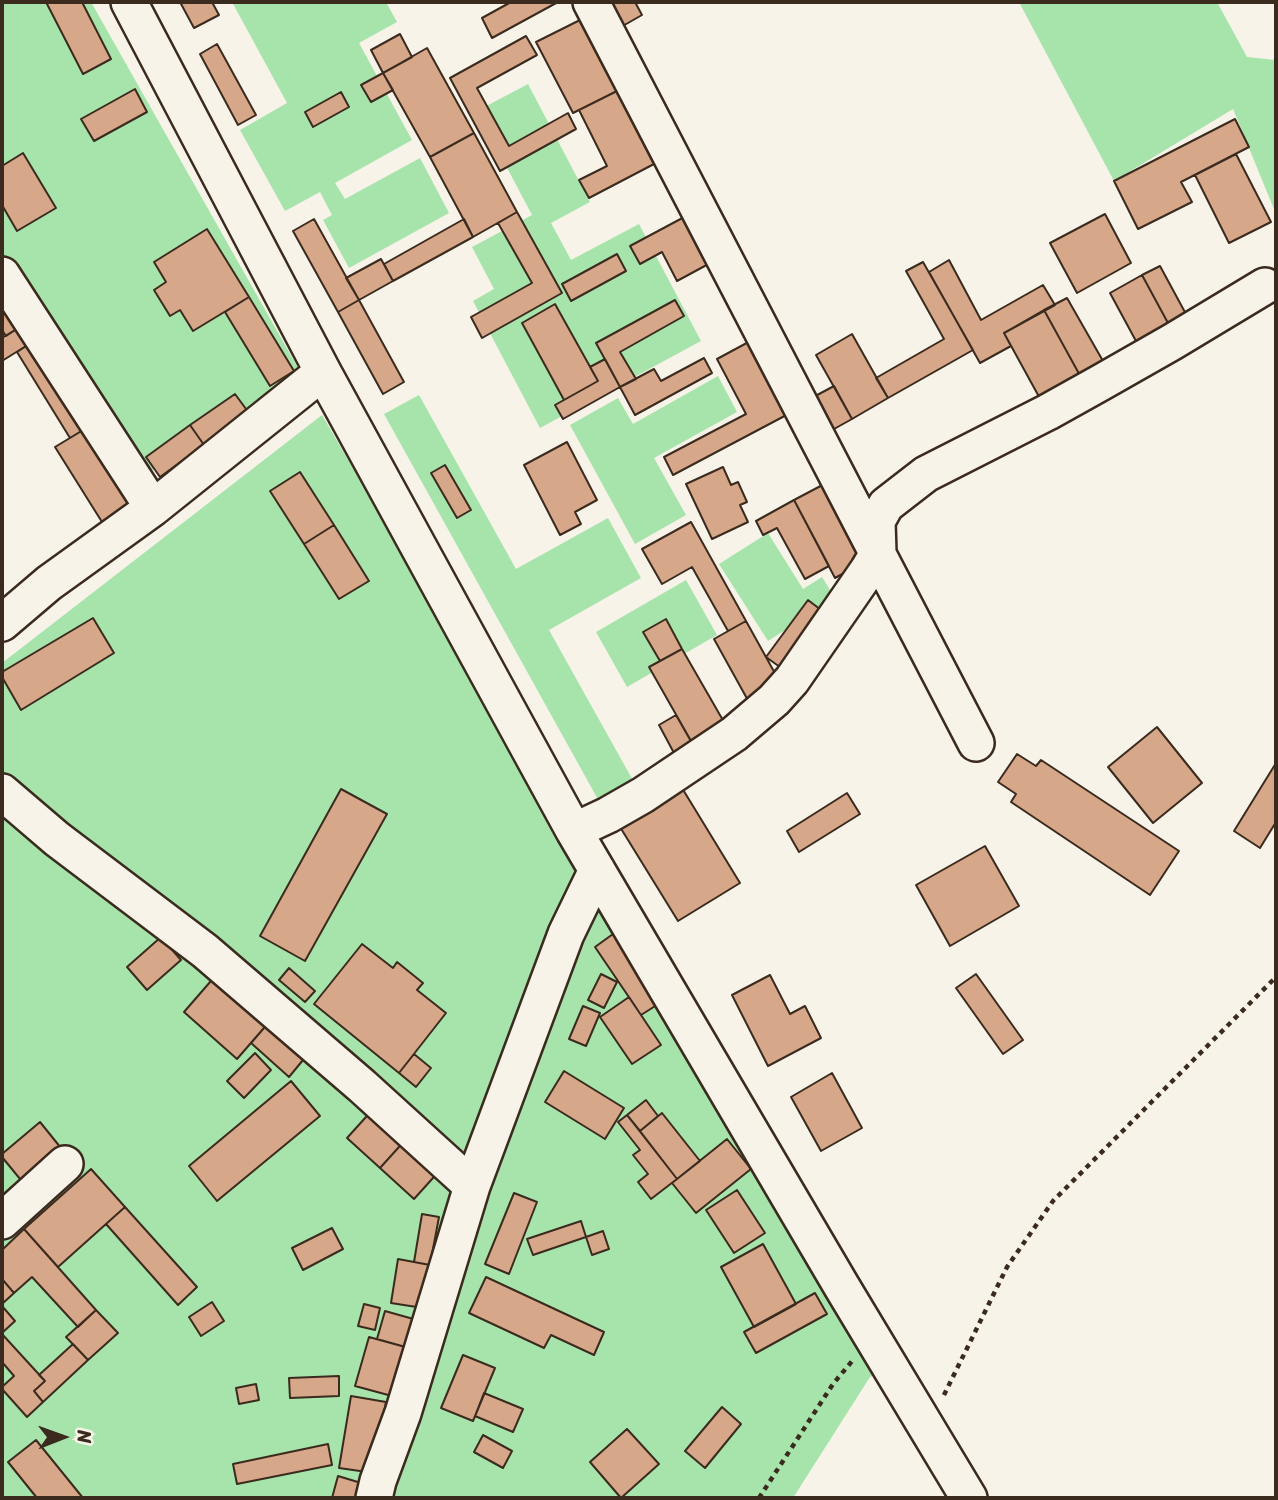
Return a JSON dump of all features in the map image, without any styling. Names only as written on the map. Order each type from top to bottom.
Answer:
[{"type":"street","points":[[129,2],[323,372],[574,831],[969,1498]]},
{"type":"street","points":[[590,2],[976,743]]},
{"type":"street","points":[[2,275],[153,508]]},
{"type":"street","points":[[574,831],[643,795],[734,734],[774,700],[800,669],[878,553],[877,521],[886,505],[926,474],[1100,383],[1265,286]]},
{"type":"street","points":[[2,623],[49,583],[153,508],[323,372]]},
{"type":"street","points":[[2,792],[57,839],[205,951],[362,1086],[472,1186]]},
{"type":"street","points":[[374,1498],[403,1413],[472,1186],[566,934],[597,870]]},
{"type":"street","points":[[2,1221],[65,1164]]},
{"type":"path","points":[[927,1430],[1007,1266],[1053,1201],[1276,977]]},
{"type":"path","points":[[758,1498],[833,1384],[873,1336]]},
{"type":"green space","points":[[2,2],[91,2],[306,382],[126,485],[2,265]]},
{"type":"green space","points":[[232,2],[386,2],[397,22],[359,43],[412,140],[335,183],[345,199],[420,158],[449,213],[349,268],[323,220],[332,215],[320,192],[285,211],[240,130],[287,103]]},
{"type":"green space","points":[[1019,2],[1217,2],[1247,57],[1276,60],[1276,214],[1233,109],[1114,181]]},
{"type":"green space","points":[[528,84],[590,202],[551,223],[571,260],[639,224],[701,341],[540,428],[473,301],[494,289],[472,247],[532,215],[477,111]]},
{"type":"green space","points":[[718,376],[737,412],[654,458],[686,515],[635,544],[570,425],[618,398],[633,424]]},
{"type":"green space","points":[[419,395],[516,569],[608,518],[641,578],[549,630],[640,793],[605,812],[384,414]]},
{"type":"green space","points":[[322,415],[881,1372],[870,1377],[793,1498],[2,1498],[2,663]]},
{"type":"green space","points":[[768,533],[803,589],[822,577],[835,598],[768,641],[719,564]]},
{"type":"green space","points":[[686,580],[717,635],[627,687],[596,632]]},
{"type":"building","points":[[46,2],[82,2],[111,59],[83,74]]},
{"type":"building","points":[[180,2],[212,2],[219,15],[194,28]]},
{"type":"building","points":[[511,2],[558,2],[492,38],[482,18]]},
{"type":"building","points":[[606,2],[635,2],[642,15],[621,27]]},
{"type":"building","points":[[580,20],[617,91],[573,113],[536,42]]},
{"type":"building","points":[[400,34],[412,57],[383,73],[371,50]]},
{"type":"building","points":[[526,36],[537,55],[477,88],[509,146],[568,113],[576,129],[500,171],[450,78]]},
{"type":"building","points":[[217,44],[256,115],[238,125],[200,54]]},
{"type":"building","points":[[427,48],[474,133],[430,157],[383,73]]},
{"type":"building","points":[[383,73],[393,90],[371,102],[361,85]]},
{"type":"building","points":[[135,89],[147,112],[94,141],[81,119]]},
{"type":"building","points":[[617,91],[654,164],[589,198],[579,180],[607,166],[579,110]]},
{"type":"building","points":[[341,92],[349,107],[313,127],[305,112]]},
{"type":"building","points":[[1235,119],[1249,147],[1181,182],[1192,202],[1138,229],[1114,181]]},
{"type":"building","points":[[474,133],[517,212],[473,237],[430,157]]},
{"type":"building","points":[[23,153],[56,208],[17,231],[2,205],[2,166]]},
{"type":"building","points":[[1236,154],[1271,222],[1229,243],[1195,175]]},
{"type":"building","points":[[517,212],[562,293],[482,338],[471,317],[532,283],[498,223]]},
{"type":"building","points":[[1105,214],[1131,263],[1077,293],[1050,243]]},
{"type":"building","points":[[688,215],[714,261],[677,281],[662,252],[640,264],[630,246]]},
{"type":"building","points":[[314,219],[359,300],[338,312],[293,231]]},
{"type":"building","points":[[464,219],[473,237],[393,281],[384,264]]},
{"type":"building","points":[[207,229],[249,297],[193,331],[180,310],[170,316],[154,290],[166,282],[154,262]]},
{"type":"building","points":[[617,254],[626,271],[571,301],[562,284]]},
{"type":"building","points":[[381,259],[393,281],[359,300],[346,278]]},
{"type":"building","points":[[949,260],[981,320],[1043,285],[1055,305],[1004,333],[1011,346],[980,363],[929,272]]},
{"type":"building","points":[[923,262],[973,350],[888,398],[876,378],[944,339],[906,271]]},
{"type":"building","points":[[1160,266],[1193,327],[1175,336],[1142,275]]},
{"type":"building","points":[[1142,275],[1175,336],[1143,354],[1110,293]]},
{"type":"building","points":[[249,297],[294,371],[270,386],[225,312]]},
{"type":"building","points":[[1067,298],[1107,368],[1083,381],[1044,310]]},
{"type":"building","points":[[2,300],[23,325],[6,336],[2,330]]},
{"type":"building","points":[[359,300],[404,382],[383,394],[338,312]]},
{"type":"building","points":[[675,300],[684,316],[620,352],[636,379],[620,387],[596,343]]},
{"type":"building","points":[[555,304],[598,381],[564,400],[522,323]]},
{"type":"building","points":[[1044,310],[1083,381],[1043,404],[1004,333]]},
{"type":"building","points":[[23,325],[34,341],[2,361],[2,338]]},
{"type":"building","points":[[852,334],[888,398],[852,419],[816,355]]},
{"type":"building","points":[[756,338],[794,411],[673,475],[664,457],[746,414],[717,359]]},
{"type":"building","points":[[34,341],[88,427],[70,438],[17,352]]},
{"type":"building","points":[[704,358],[712,373],[635,415],[620,387],[654,369],[661,381]]},
{"type":"building","points":[[605,359],[620,387],[563,419],[555,405],[598,381],[590,367]]},
{"type":"building","points":[[834,386],[852,419],[825,434],[806,401]]},
{"type":"building","points":[[235,394],[249,413],[204,445],[190,425]]},
{"type":"building","points":[[190,425],[204,445],[160,477],[146,457]]},
{"type":"building","points":[[88,427],[135,502],[102,522],[55,447]]},
{"type":"building","points":[[567,442],[597,500],[575,512],[581,524],[560,535],[524,465]]},
{"type":"building","points":[[445,465],[471,510],[457,518],[431,473]]},
{"type":"building","points":[[723,467],[731,485],[738,482],[747,502],[740,505],[748,522],[712,539],[686,484]]},
{"type":"building","points":[[300,472],[334,525],[304,544],[270,491]]},
{"type":"building","points":[[830,481],[872,558],[835,578],[794,500]]},
{"type":"building","points":[[794,500],[829,566],[805,579],[777,528],[763,535],[756,521]]},
{"type":"building","points":[[691,522],[746,621],[728,631],[692,567],[662,584],[642,549]]},
{"type":"building","points":[[334,525],[369,581],[339,599],[304,544]]},
{"type":"building","points":[[808,600],[825,613],[784,670],[766,657]]},
{"type":"building","points":[[93,618],[114,653],[21,710],[2,677],[2,672]]},
{"type":"building","points":[[666,619],[682,649],[660,661],[643,632]]},
{"type":"building","points":[[746,621],[782,686],[750,704],[714,639]]},
{"type":"building","points":[[682,649],[728,729],[695,748],[649,667]]},
{"type":"building","points":[[676,715],[692,743],[674,753],[659,725]]},
{"type":"building","points":[[1157,727],[1202,783],[1153,823],[1108,767]]},
{"type":"building","points":[[1017,754],[1036,766],[1041,760],[1179,851],[1150,895],[1011,802],[1016,794],[998,782]]},
{"type":"building","points":[[1276,763],[1276,822],[1260,848],[1234,831]]},
{"type":"building","points":[[682,788],[740,883],[678,921],[620,827]]},
{"type":"building","points":[[341,789],[387,814],[305,961],[260,936]]},
{"type":"building","points":[[847,793],[860,814],[799,852],[787,831]]},
{"type":"building","points":[[985,846],[1019,906],[950,946],[916,885]]},
{"type":"building","points":[[613,934],[660,1003],[641,1015],[595,947]]},
{"type":"building","points":[[161,937],[181,960],[147,990],[127,967]]},
{"type":"building","points":[[362,944],[393,968],[397,962],[423,983],[417,990],[446,1013],[399,1073],[314,1004]]},
{"type":"building","points":[[289,968],[315,991],[305,1002],[279,980]]},
{"type":"building","points":[[217,974],[270,1021],[237,1059],[184,1012]]},
{"type":"building","points":[[601,974],[617,982],[604,1008],[588,1000]]},
{"type":"building","points":[[976,974],[1023,1040],[1003,1054],[956,988]]},
{"type":"building","points":[[770,975],[790,1014],[805,1006],[821,1038],[768,1066],[732,995]]},
{"type":"building","points":[[629,997],[661,1045],[632,1064],[600,1017]]},
{"type":"building","points":[[583,1006],[600,1013],[586,1046],[569,1039]]},
{"type":"building","points":[[270,1021],[308,1054],[289,1077],[251,1043]]},
{"type":"building","points":[[255,1053],[271,1070],[244,1098],[227,1081]]},
{"type":"building","points":[[414,1054],[431,1068],[416,1087],[399,1073]]},
{"type":"building","points":[[564,1071],[624,1108],[605,1139],[545,1102]]},
{"type":"building","points":[[832,1073],[862,1128],[821,1151],[791,1097]]},
{"type":"building","points":[[291,1081],[320,1116],[217,1201],[189,1166]]},
{"type":"building","points":[[646,1100],[658,1116],[640,1131],[627,1115]]},
{"type":"building","points":[[375,1107],[408,1137],[380,1168],[347,1138]]},
{"type":"building","points":[[662,1113],[700,1161],[677,1179],[640,1131]]},
{"type":"building","points":[[627,1115],[677,1179],[651,1199],[638,1182],[648,1174],[633,1155],[640,1150],[618,1122]]},
{"type":"building","points":[[40,1122],[65,1153],[25,1185],[2,1154]]},
{"type":"building","points":[[408,1137],[442,1168],[414,1199],[380,1168]]},
{"type":"building","points":[[727,1139],[751,1169],[696,1213],[672,1183]]},
{"type":"building","points":[[91,1169],[125,1207],[58,1267],[24,1229]]},
{"type":"building","points":[[737,1190],[765,1233],[734,1253],[706,1210]]},
{"type":"building","points":[[514,1193],[537,1202],[509,1274],[485,1264]]},
{"type":"building","points":[[125,1207],[197,1287],[178,1305],[106,1224]]},
{"type":"building","points":[[422,1214],[439,1217],[430,1265],[414,1262]]},
{"type":"building","points":[[581,1221],[586,1237],[533,1255],[527,1239]]},
{"type":"building","points":[[332,1228],[343,1249],[303,1270],[292,1248]]},
{"type":"building","points":[[24,1229],[96,1310],[78,1327],[32,1277],[14,1293],[2,1279],[2,1250]]},
{"type":"building","points":[[603,1231],[609,1249],[592,1255],[586,1237]]},
{"type":"building","points":[[763,1244],[796,1304],[754,1327],[721,1267]]},
{"type":"building","points":[[398,1259],[430,1265],[423,1308],[391,1303]]},
{"type":"building","points":[[486,1277],[604,1332],[594,1355],[551,1335],[544,1348],[469,1313]]},
{"type":"building","points":[[2,1279],[14,1293],[2,1304]]},
{"type":"building","points":[[815,1293],[827,1314],[756,1353],[744,1332]]},
{"type":"building","points":[[212,1302],[224,1321],[201,1336],[189,1317]]},
{"type":"building","points":[[364,1304],[380,1308],[375,1330],[358,1326]]},
{"type":"building","points":[[2,1306],[15,1321],[2,1333]]},
{"type":"building","points":[[96,1310],[118,1333],[88,1360],[66,1337]]},
{"type":"building","points":[[385,1311],[424,1322],[416,1350],[377,1339]]},
{"type":"building","points":[[2,1334],[45,1381],[34,1391],[43,1402],[27,1417],[2,1389],[14,1376],[2,1362]]},
{"type":"building","points":[[369,1337],[416,1350],[403,1399],[355,1386]]},
{"type":"building","points":[[73,1344],[88,1360],[43,1402],[34,1391],[45,1381],[39,1375]]},
{"type":"building","points":[[463,1355],[495,1368],[473,1421],[441,1408]]},
{"type":"building","points":[[339,1376],[339,1396],[290,1398],[289,1378]]},
{"type":"building","points":[[256,1384],[259,1400],[239,1404],[236,1388]]},
{"type":"building","points":[[484,1393],[523,1409],[513,1432],[475,1416]]},
{"type":"building","points":[[351,1396],[386,1402],[374,1473],[339,1468]]},
{"type":"building","points":[[722,1407],[741,1424],[705,1468],[685,1451]]},
{"type":"building","points":[[627,1429],[659,1464],[621,1498],[590,1462]]},
{"type":"building","points":[[483,1435],[512,1451],[503,1468],[474,1452]]},
{"type":"building","points":[[36,1440],[83,1498],[37,1498],[8,1462]]},
{"type":"building","points":[[328,1444],[332,1465],[237,1484],[233,1464]]},
{"type":"building","points":[[338,1476],[371,1486],[368,1498],[332,1498]]}]
